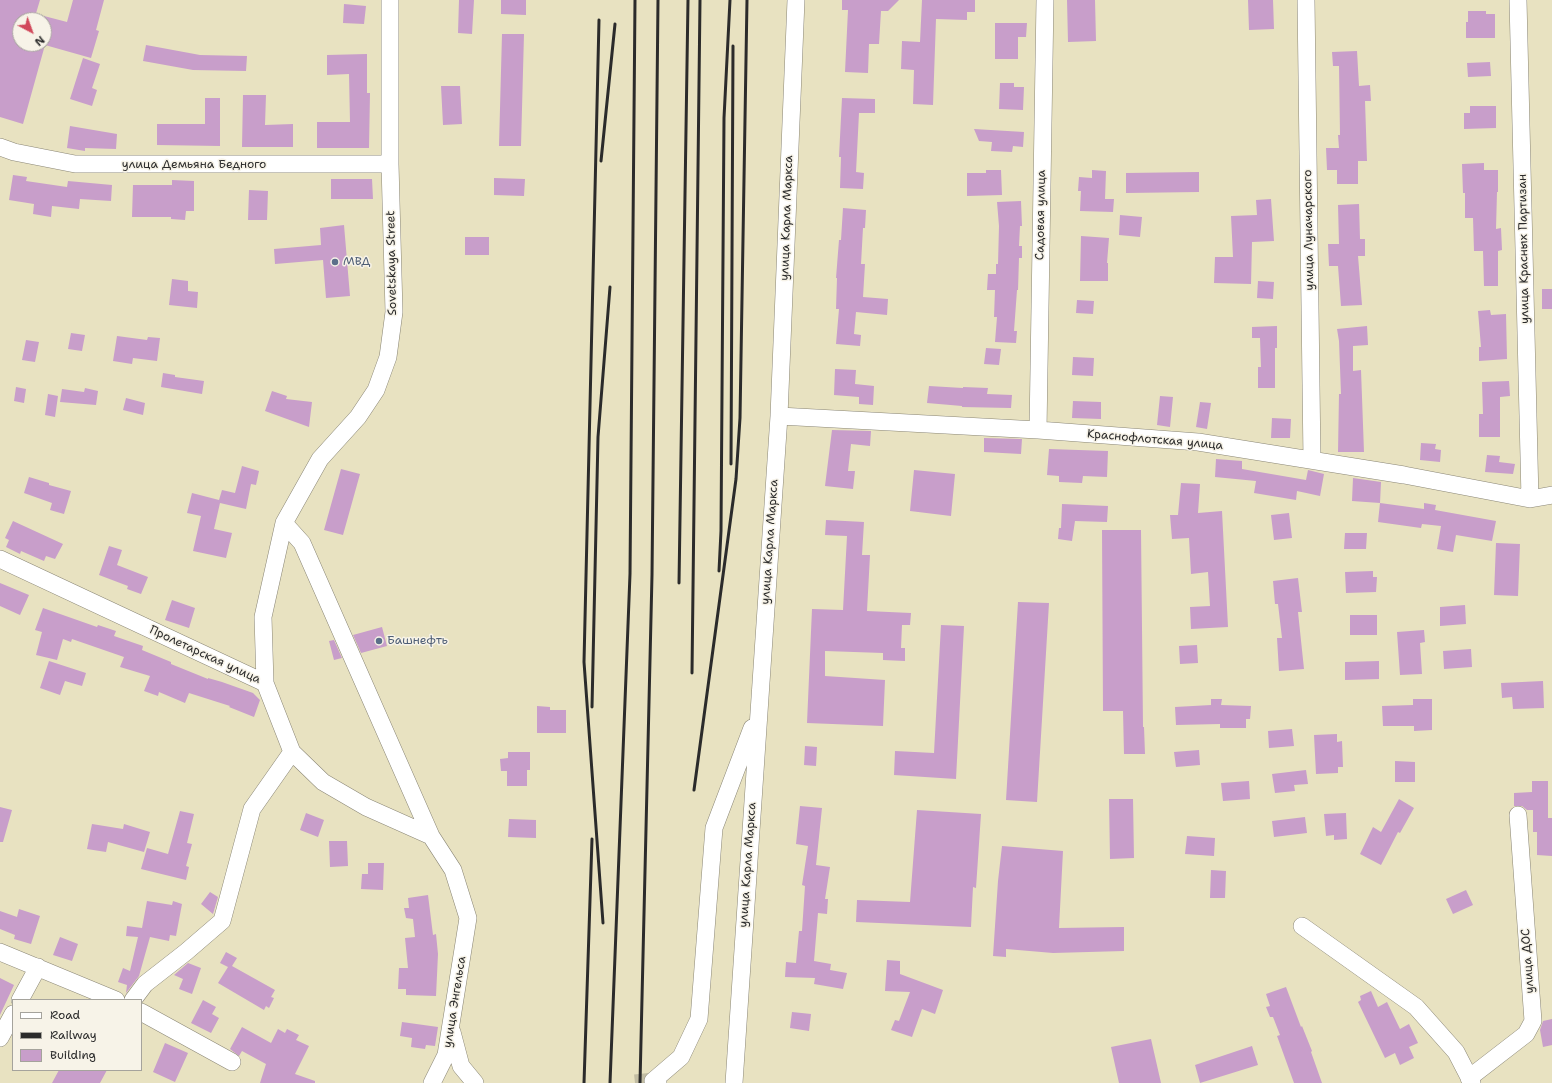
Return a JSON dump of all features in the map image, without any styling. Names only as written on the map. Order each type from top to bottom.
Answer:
[{"type":"street","name":"Sovetskaya Street","points":[[265,683],[263,617],[284,523],[320,459],[358,417],[376,390],[388,357],[394,312],[390,164],[390,0]]},
{"type":"street","name":"улица Карла Маркса","points":[[734,1083],[778,416],[796,0]]},
{"type":"street","name":"Садовая улица","points":[[1038,430],[1045,0]]},
{"type":"street","name":"улица Луначарского","points":[[1306,0],[1312,460]]},
{"type":"street","name":"улица Красных Партизан","points":[[1518,0],[1530,498]]},
{"type":"street","name":"улица Демьяна Бедного","points":[[0,147],[14,152],[75,164],[390,164]]},
{"type":"street","name":"Краснофлотская улица","points":[[778,416],[1038,430],[1198,442],[1404,475],[1530,498],[1552,495]]},
{"type":"street","points":[[284,523],[302,543],[432,836]]},
{"type":"street","name":"Пролетарская улица","points":[[0,559],[265,683],[292,752],[323,782],[366,807],[432,836]]},
{"type":"street","points":[[658,1083],[653,1081],[681,1057],[698,1019],[714,828],[758,711]]},
{"type":"street","points":[[135,999],[145,984],[222,921],[252,809],[292,752]]},
{"type":"street","name":"улица ДОС","points":[[1302,926],[1416,1007],[1456,1052],[1471,1081],[1526,1034],[1533,1021],[1518,815]]},
{"type":"street","name":"улица Энгельса","points":[[432,836],[453,870],[468,918],[446,1055],[432,1083]]},
{"type":"street","points":[[0,952],[114,999]]},
{"type":"street","points":[[21,999],[38,967]]},
{"type":"street","points":[[142,1013],[232,1062]]},
{"type":"street","points":[[0,1038],[12,1016]]},
{"type":"street","points":[[451,1026],[461,1066],[475,1083]]},
{"type":"building","points":[[0,0],[40,0],[36,12],[12,12],[12,52],[43,52],[23,124],[0,117]]},
{"type":"building","points":[[73,0],[104,0],[96,30],[99,31],[91,58],[52,47],[52,18],[67,22]]},
{"type":"building","points":[[459,0],[474,0],[472,34],[458,33]]},
{"type":"building","points":[[501,0],[526,0],[526,15],[501,14]]},
{"type":"building","points":[[842,0],[899,0],[888,11],[881,11],[879,44],[869,44],[868,73],[845,72],[848,10],[842,10]]},
{"type":"building","points":[[922,0],[975,0],[975,12],[967,12],[967,20],[936,19],[933,105],[913,104],[914,70],[901,69],[902,41],[920,42]]},
{"type":"building","points":[[1067,0],[1095,0],[1096,41],[1068,42]]},
{"type":"building","points":[[1248,0],[1273,0],[1274,29],[1249,30]]},
{"type":"building","points":[[344,4],[366,6],[364,24],[343,23]]},
{"type":"building","points":[[1468,11],[1486,11],[1486,14],[1495,14],[1495,38],[1466,38]]},
{"type":"building","points":[[995,23],[1027,23],[1026,37],[1018,37],[1018,59],[995,59]]},
{"type":"building","points":[[502,34],[524,34],[521,146],[499,146]]},
{"type":"building","points":[[146,45],[200,55],[247,56],[246,71],[193,70],[143,61]]},
{"type":"building","points":[[1357,51],[1359,86],[1370,85],[1371,101],[1365,101],[1367,161],[1358,161],[1358,184],[1337,184],[1337,170],[1327,170],[1326,148],[1339,148],[1338,135],[1340,135],[1339,66],[1333,66],[1332,52]]},
{"type":"building","points":[[367,54],[367,93],[370,93],[369,148],[317,148],[317,122],[350,122],[349,74],[327,75],[327,55]]},
{"type":"building","points":[[83,58],[100,64],[92,88],[97,90],[92,106],[70,99]]},
{"type":"building","points":[[1490,62],[1491,76],[1468,77],[1467,63]]},
{"type":"building","points":[[1000,83],[1014,83],[1014,87],[1024,87],[1023,110],[999,109]]},
{"type":"building","points":[[441,86],[460,86],[462,124],[443,125]]},
{"type":"building","points":[[243,95],[266,95],[265,125],[293,124],[293,147],[242,147]]},
{"type":"building","points":[[205,98],[220,98],[220,146],[157,145],[157,124],[205,124]]},
{"type":"building","points":[[842,98],[875,99],[875,113],[859,113],[856,172],[864,173],[863,189],[840,188],[841,157],[839,157]]},
{"type":"building","points":[[1470,106],[1496,106],[1496,128],[1464,129],[1464,113],[1470,113]]},
{"type":"building","points":[[70,126],[117,134],[116,149],[85,148],[85,151],[67,148]]},
{"type":"building","points":[[974,129],[1024,132],[1023,147],[1013,146],[1012,152],[991,151],[992,142],[979,141]]},
{"type":"building","points":[[1484,163],[1484,170],[1498,170],[1496,229],[1501,228],[1502,250],[1498,251],[1498,286],[1484,286],[1483,251],[1474,251],[1473,218],[1465,218],[1465,193],[1463,193],[1462,164]]},
{"type":"building","points":[[986,170],[1001,170],[1002,195],[967,196],[967,173],[986,173]]},
{"type":"building","points":[[1092,170],[1106,171],[1105,199],[1114,199],[1113,212],[1080,211],[1081,191],[1078,191],[1079,177],[1092,178]]},
{"type":"building","points":[[1199,172],[1199,192],[1126,193],[1126,173]]},
{"type":"building","points":[[13,175],[27,177],[26,181],[67,187],[68,181],[112,185],[111,201],[80,199],[79,209],[52,206],[51,217],[33,214],[34,204],[9,200]]},
{"type":"building","points":[[494,178],[525,179],[524,196],[494,195]]},
{"type":"building","points":[[331,179],[372,179],[373,199],[331,199]]},
{"type":"building","points":[[172,180],[194,181],[194,211],[186,211],[185,220],[171,219],[171,217],[132,217],[133,185],[172,185]]},
{"type":"building","points":[[249,190],[268,191],[267,220],[248,220]]},
{"type":"building","points":[[1271,199],[1274,241],[1252,242],[1251,284],[1214,283],[1215,257],[1233,257],[1231,216],[1257,215],[1256,200]]},
{"type":"building","points":[[1021,201],[1022,226],[1020,226],[1019,246],[1022,246],[1022,258],[1019,258],[1014,331],[1017,331],[1016,343],[995,342],[997,317],[994,317],[995,290],[987,290],[988,274],[996,274],[996,264],[998,264],[999,226],[997,202]]},
{"type":"building","points":[[1359,204],[1360,239],[1365,239],[1365,256],[1358,256],[1362,305],[1341,306],[1338,266],[1329,266],[1328,244],[1339,244],[1338,205]]},
{"type":"building","points":[[843,208],[866,210],[865,228],[863,228],[861,264],[865,264],[863,297],[888,299],[887,315],[856,312],[854,334],[861,335],[860,346],[836,344],[839,309],[836,309],[836,278]]},
{"type":"building","points":[[1120,215],[1142,217],[1140,237],[1119,235]]},
{"type":"building","points":[[344,225],[350,296],[326,298],[323,260],[275,264],[274,249],[321,245],[320,228]]},
{"type":"building","points":[[1081,236],[1109,238],[1107,263],[1108,281],[1080,281]]},
{"type":"building","points":[[465,237],[489,237],[489,255],[465,255]]},
{"type":"building","points":[[172,279],[188,281],[188,291],[198,292],[197,308],[169,305]]},
{"type":"building","points":[[1258,281],[1274,282],[1273,299],[1257,298]]},
{"type":"building","points":[[1542,289],[1552,289],[1552,309],[1542,309]]},
{"type":"building","points":[[1077,300],[1094,301],[1093,314],[1076,313]]},
{"type":"building","points":[[1490,310],[1491,315],[1506,314],[1507,359],[1479,361],[1479,347],[1481,347],[1478,311]]},
{"type":"building","points":[[1277,326],[1277,348],[1275,348],[1275,388],[1258,388],[1258,367],[1261,367],[1260,338],[1252,338],[1252,327]]},
{"type":"building","points":[[1367,326],[1368,345],[1353,346],[1353,371],[1361,370],[1364,452],[1338,452],[1339,394],[1341,394],[1339,341],[1337,329]]},
{"type":"building","points":[[71,333],[85,335],[82,351],[68,349]]},
{"type":"building","points":[[117,336],[147,340],[148,337],[160,338],[157,361],[133,358],[132,364],[113,361]]},
{"type":"building","points":[[26,340],[39,342],[35,362],[22,360]]},
{"type":"building","points":[[986,348],[1001,349],[999,365],[984,364]]},
{"type":"building","points":[[1073,357],[1094,358],[1093,376],[1072,375]]},
{"type":"building","points":[[835,369],[856,370],[855,384],[874,386],[873,405],[859,404],[859,397],[834,395]]},
{"type":"building","points":[[163,373],[175,375],[175,377],[204,381],[202,394],[161,387]]},
{"type":"building","points":[[1509,381],[1510,396],[1500,397],[1500,437],[1479,437],[1479,414],[1483,414],[1482,382]]},
{"type":"building","points":[[929,386],[988,388],[987,394],[1012,395],[1011,408],[962,407],[927,403]]},
{"type":"building","points":[[16,387],[26,389],[24,403],[14,401]]},
{"type":"building","points":[[85,388],[98,391],[96,405],[60,402],[62,389],[84,392]]},
{"type":"building","points":[[272,391],[287,396],[286,399],[312,402],[309,427],[265,411]]},
{"type":"building","points":[[48,394],[58,396],[55,417],[45,415]]},
{"type":"building","points":[[1160,396],[1173,397],[1170,427],[1157,425]]},
{"type":"building","points":[[126,398],[145,403],[143,415],[123,410]]},
{"type":"building","points":[[1073,401],[1101,402],[1101,419],[1072,418]]},
{"type":"building","points":[[1200,402],[1211,403],[1207,429],[1196,427]]},
{"type":"building","points":[[1272,418],[1291,419],[1290,438],[1271,438]]},
{"type":"building","points":[[832,430],[871,431],[870,446],[851,444],[848,471],[855,471],[853,489],[825,486]]},
{"type":"building","points":[[984,438],[1022,439],[1021,454],[984,452]]},
{"type":"building","points":[[1421,443],[1436,444],[1435,449],[1441,450],[1440,462],[1420,460]]},
{"type":"building","points":[[1049,449],[1108,451],[1107,477],[1083,476],[1082,483],[1059,482],[1059,476],[1047,475]]},
{"type":"building","points":[[1487,455],[1500,456],[1499,462],[1515,464],[1513,474],[1485,472]]},
{"type":"building","points":[[1216,459],[1242,461],[1242,469],[1306,480],[1308,470],[1324,474],[1320,496],[1297,491],[1296,500],[1254,493],[1256,481],[1215,477]]},
{"type":"building","points":[[242,466],[259,471],[256,485],[251,484],[246,509],[220,503],[214,529],[232,533],[226,558],[193,551],[201,516],[187,513],[192,493],[219,500],[222,490],[235,493]]},
{"type":"building","points":[[341,469],[360,474],[343,535],[324,530]]},
{"type":"building","points":[[914,470],[955,474],[951,516],[910,511]]},
{"type":"building","points":[[29,477],[49,483],[49,485],[71,491],[64,514],[50,510],[52,503],[24,493]]},
{"type":"building","points":[[1353,478],[1381,482],[1380,503],[1352,501]]},
{"type":"building","points":[[1181,483],[1200,484],[1198,513],[1222,511],[1228,627],[1191,629],[1190,607],[1210,606],[1208,572],[1191,574],[1189,538],[1172,539],[1170,515],[1178,515]]},
{"type":"building","points":[[1380,503],[1424,509],[1424,503],[1436,505],[1435,510],[1496,521],[1492,541],[1456,535],[1453,552],[1437,549],[1441,526],[1422,524],[1421,528],[1378,522]]},
{"type":"building","points":[[1062,504],[1108,506],[1107,522],[1075,521],[1072,541],[1058,539],[1059,528],[1061,528]]},
{"type":"building","points":[[1289,513],[1292,538],[1274,540],[1271,515]]},
{"type":"building","points":[[826,520],[864,522],[862,555],[870,555],[867,611],[911,613],[910,625],[902,625],[901,648],[905,648],[905,661],[883,660],[883,653],[825,651],[825,676],[885,680],[883,726],[807,723],[812,609],[843,610],[847,536],[825,535]]},
{"type":"building","points":[[13,521],[63,544],[55,559],[46,556],[44,561],[21,551],[20,554],[6,547],[9,540],[5,538]]},
{"type":"building","points":[[1102,530],[1141,530],[1143,727],[1145,754],[1124,754],[1123,711],[1103,711]]},
{"type":"building","points":[[1345,533],[1367,533],[1366,549],[1344,549]]},
{"type":"building","points":[[1496,543],[1520,544],[1518,596],[1494,595]]},
{"type":"building","points":[[109,546],[122,550],[117,565],[148,577],[141,594],[127,589],[128,586],[99,575]]},
{"type":"building","points":[[1373,571],[1373,577],[1377,577],[1376,592],[1346,593],[1345,572]]},
{"type":"building","points":[[1298,578],[1302,612],[1298,612],[1304,669],[1279,671],[1277,638],[1282,638],[1278,604],[1275,604],[1273,581]]},
{"type":"building","points":[[0,583],[29,595],[20,615],[0,606]]},
{"type":"building","points":[[172,600],[195,608],[189,628],[165,620]]},
{"type":"building","points":[[1018,602],[1049,603],[1037,802],[1006,800]]},
{"type":"building","points":[[1465,605],[1466,624],[1440,626],[1440,607]]},
{"type":"building","points":[[43,608],[97,627],[98,625],[116,631],[114,636],[143,646],[142,650],[171,662],[171,664],[208,679],[222,682],[253,693],[260,700],[254,717],[229,707],[230,706],[189,693],[185,703],[159,692],[158,696],[144,691],[150,676],[120,667],[124,657],[72,639],[71,642],[63,639],[57,660],[36,655],[42,632],[35,630]]},
{"type":"building","points":[[1350,615],[1377,615],[1377,635],[1350,635]]},
{"type":"building","points":[[941,625],[964,626],[956,779],[894,775],[895,751],[934,753]]},
{"type":"building","points":[[382,627],[387,646],[361,653],[353,635]]},
{"type":"building","points":[[1424,630],[1425,642],[1420,643],[1422,674],[1400,675],[1397,632]]},
{"type":"building","points":[[334,640],[342,658],[334,660],[329,641]]},
{"type":"building","points":[[1197,645],[1198,663],[1180,664],[1179,646]]},
{"type":"building","points":[[1471,649],[1472,667],[1444,669],[1443,651]]},
{"type":"building","points":[[49,661],[86,673],[82,686],[65,681],[60,695],[40,688]]},
{"type":"building","points":[[1379,661],[1379,679],[1345,680],[1345,662]]},
{"type":"building","points":[[1543,681],[1544,708],[1513,709],[1512,697],[1502,698],[1501,683]]},
{"type":"building","points":[[1211,699],[1222,699],[1221,705],[1251,706],[1250,719],[1246,719],[1246,728],[1220,728],[1220,724],[1176,725],[1175,707],[1211,705]]},
{"type":"building","points":[[1413,699],[1432,699],[1432,730],[1414,731],[1414,726],[1383,726],[1382,706],[1413,705]]},
{"type":"building","points":[[537,706],[550,707],[550,710],[566,710],[566,733],[537,733]]},
{"type":"building","points":[[1292,729],[1294,746],[1269,748],[1268,731]]},
{"type":"building","points":[[1337,734],[1337,742],[1342,741],[1343,767],[1338,767],[1338,773],[1316,774],[1314,735]]},
{"type":"building","points":[[805,746],[817,747],[816,766],[804,765]]},
{"type":"building","points":[[1199,750],[1200,765],[1176,767],[1174,752]]},
{"type":"building","points":[[508,752],[530,752],[530,770],[527,770],[527,786],[507,786],[507,771],[501,771],[500,759],[508,758]]},
{"type":"building","points":[[1395,761],[1415,762],[1415,782],[1395,782]]},
{"type":"building","points":[[1306,770],[1308,784],[1294,785],[1295,791],[1275,793],[1272,774]]},
{"type":"building","points":[[1249,781],[1250,799],[1223,801],[1221,783]]},
{"type":"building","points":[[1532,781],[1548,781],[1548,818],[1552,818],[1552,856],[1537,855],[1537,832],[1533,832],[1533,810],[1527,810],[1522,806],[1514,806],[1514,793],[1532,792]]},
{"type":"building","points":[[1109,799],[1133,799],[1134,858],[1110,859]]},
{"type":"building","points":[[1399,799],[1414,808],[1400,833],[1398,832],[1381,865],[1360,854],[1373,827],[1381,832]]},
{"type":"building","points":[[800,806],[822,808],[816,865],[830,867],[825,899],[828,899],[827,914],[818,913],[814,961],[831,964],[830,970],[847,973],[843,989],[814,984],[815,978],[785,977],[786,962],[796,963],[799,931],[802,931],[805,886],[802,885],[808,846],[796,844]]},
{"type":"building","points":[[0,807],[12,810],[3,842],[0,842]]},
{"type":"building","points":[[917,810],[981,814],[976,888],[973,887],[971,927],[856,922],[857,900],[910,902]]},
{"type":"building","points":[[180,811],[194,814],[187,843],[192,844],[186,866],[189,867],[186,880],[141,869],[147,848],[168,854]]},
{"type":"building","points":[[306,813],[324,820],[318,837],[300,830]]},
{"type":"building","points":[[1346,813],[1347,839],[1334,840],[1334,835],[1326,836],[1324,814]]},
{"type":"building","points":[[1305,817],[1307,833],[1274,837],[1272,821]]},
{"type":"building","points":[[509,819],[536,820],[536,838],[508,837]]},
{"type":"building","points":[[92,824],[123,829],[124,824],[150,832],[144,852],[108,842],[106,852],[87,849]]},
{"type":"building","points":[[1187,836],[1215,838],[1214,856],[1185,854]]},
{"type":"building","points":[[329,841],[347,841],[348,866],[330,867]]},
{"type":"building","points":[[1002,846],[1063,851],[1059,928],[1124,927],[1124,951],[1053,953],[1006,949],[1006,957],[993,956]]},
{"type":"building","points":[[368,863],[384,863],[383,890],[361,889],[362,874],[368,874]]},
{"type":"building","points":[[1211,870],[1226,871],[1225,898],[1210,898]]},
{"type":"building","points":[[1466,890],[1473,905],[1453,914],[1446,899]]},
{"type":"building","points":[[210,892],[218,897],[213,914],[201,904]]},
{"type":"building","points":[[428,895],[433,935],[436,934],[438,954],[436,996],[406,995],[406,989],[398,989],[399,968],[408,968],[405,938],[415,937],[413,919],[406,918],[404,908],[409,908],[408,898]]},
{"type":"building","points":[[147,901],[172,905],[173,901],[182,904],[176,936],[170,935],[169,941],[150,937],[139,976],[126,993],[127,985],[118,982],[123,968],[130,971],[138,937],[126,936],[127,926],[142,928]]},
{"type":"building","points":[[19,909],[40,916],[31,944],[14,939],[15,935],[0,929],[0,911],[17,917]]},
{"type":"building","points":[[60,937],[78,944],[72,961],[53,955]]},
{"type":"building","points":[[226,952],[237,958],[232,966],[275,990],[271,997],[274,998],[269,1008],[266,1006],[264,1010],[218,983],[228,967],[220,963]]},
{"type":"building","points":[[887,960],[900,961],[900,974],[943,990],[935,1014],[922,1009],[912,1037],[891,1030],[895,1020],[899,1021],[910,992],[885,991]]},
{"type":"building","points":[[188,963],[201,968],[192,994],[179,989],[183,979],[174,975]]},
{"type":"building","points":[[0,978],[14,985],[0,1015]]},
{"type":"building","points":[[1286,987],[1312,1051],[1311,1052],[1322,1083],[1294,1083],[1277,1036],[1280,1035],[1273,1017],[1270,1017],[1266,1007],[1270,1006],[1266,994]]},
{"type":"building","points":[[1371,991],[1378,1007],[1387,1002],[1400,1029],[1409,1024],[1418,1043],[1409,1047],[1414,1058],[1400,1065],[1395,1053],[1385,1058],[1358,1002],[1361,1000],[1360,996]]},
{"type":"building","points":[[203,1000],[216,1007],[212,1014],[219,1018],[211,1033],[191,1023]]},
{"type":"building","points":[[792,1012],[811,1014],[809,1031],[790,1028]]},
{"type":"building","points":[[1552,1019],[1552,1045],[1543,1047],[1540,1030],[1543,1021]]},
{"type":"building","points":[[402,1022],[438,1027],[435,1046],[426,1045],[425,1049],[411,1047],[412,1038],[400,1036]]},
{"type":"building","points":[[242,1027],[271,1043],[278,1029],[285,1033],[287,1029],[299,1035],[296,1040],[309,1046],[295,1074],[315,1081],[315,1083],[260,1083],[266,1064],[242,1051],[239,1056],[230,1049]]},
{"type":"building","points":[[1151,1039],[1161,1083],[1119,1083],[1111,1047]]},
{"type":"building","points":[[165,1043],[188,1053],[175,1082],[153,1072]]},
{"type":"building","points":[[1252,1046],[1258,1065],[1200,1083],[1195,1065]]},
{"type":"building","points":[[58,1071],[106,1071],[100,1083],[52,1083]]},
{"type":"tunnel","points":[[635,1083],[653,1081]]},
{"type":"railway","points":[[610,1083],[630,574],[635,0]]},
{"type":"railway","points":[[640,1083],[652,575],[658,0]]},
{"type":"railway","points":[[679,583],[688,0]]},
{"type":"railway","points":[[692,673],[700,0]]},
{"type":"railway","points":[[719,571],[721,531],[724,118],[730,0]]},
{"type":"railway","points":[[694,790],[736,479],[740,418],[747,0]]},
{"type":"railway","points":[[599,20],[584,662],[603,923]]},
{"type":"railway","points":[[601,161],[615,24]]},
{"type":"railway","points":[[731,464],[733,46]]},
{"type":"railway","points":[[592,707],[598,437],[610,287]]},
{"type":"railway","points":[[584,1083],[592,839]]},
{"type":"place","name":"МВД","points":[[335,262]]},
{"type":"place","name":"Башнефть","points":[[379,641]]}]
